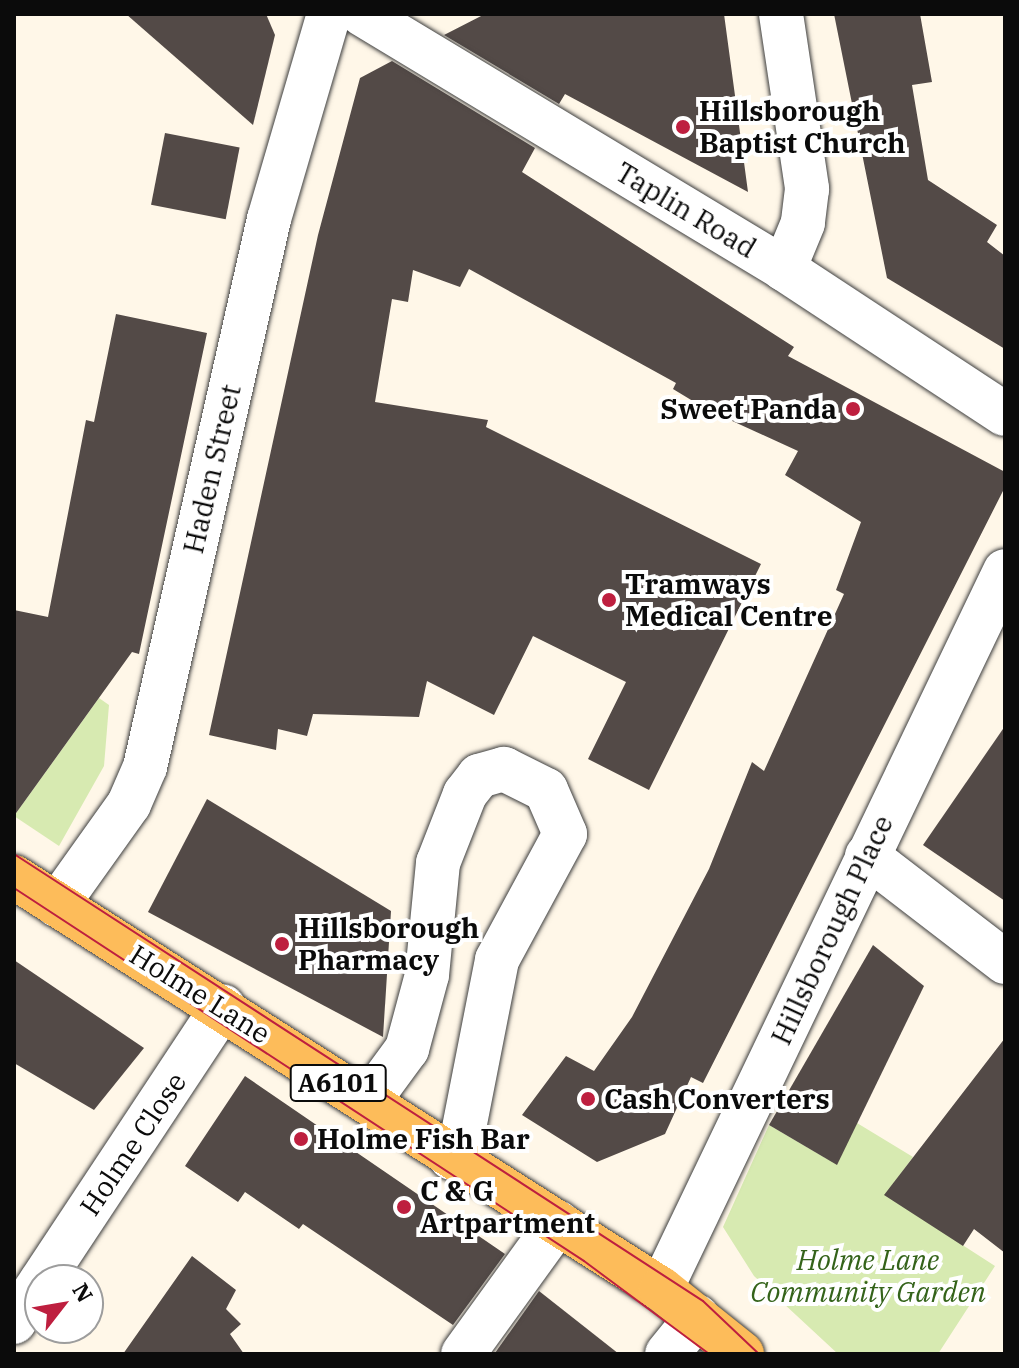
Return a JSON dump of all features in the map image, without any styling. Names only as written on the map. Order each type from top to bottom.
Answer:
[{"type":"main road","name":"Holme Lane","points":[[14,877],[223,1007],[451,1158],[661,1289],[742,1354]]},
{"type":"street","name":"Haden Street","points":[[57,905],[129,804],[145,767],[269,219],[329,14]]},
{"type":"street","name":"Taplin Road","points":[[362,14],[784,269],[1005,414]]},
{"type":"street","points":[[781,14],[807,189],[803,223],[784,269]]},
{"type":"street","name":"Hillsborough Place","points":[[661,1289],[1005,571]]},
{"type":"street","points":[[368,1102],[407,1049],[427,975],[438,863],[465,794],[479,776],[504,769],[546,790],[565,834],[497,960],[461,1144],[451,1158]]},
{"type":"street","points":[[867,856],[1005,962]]},
{"type":"street","name":"Holme Close","points":[[53,1264],[223,1007]]},
{"type":"street","points":[[463,1354],[558,1223]]},
{"type":"street","points":[[667,1354],[697,1317]]},
{"type":"green space","points":[[99,698],[109,705],[104,766],[59,846],[14,816]]},
{"type":"green space","name":"Holme Lane Community Garden","points":[[857,1123],[913,1157],[885,1195],[995,1266],[938,1354],[838,1354],[754,1276],[723,1227],[769,1125],[829,1160]]},
{"type":"building","points":[[126,14],[266,14],[275,35],[253,125]]},
{"type":"building","name":"Hillsborough Baptist Church","points":[[485,14],[724,14],[748,192],[565,94],[559,104],[444,35]]},
{"type":"building","points":[[834,14],[920,14],[932,82],[912,85],[928,180],[997,225],[987,242],[1005,256],[1005,349],[887,278]]},
{"type":"building","points":[[392,61],[535,148],[522,172],[794,347],[788,356],[1005,472],[1005,487],[703,1083],[691,1077],[665,1134],[597,1162],[522,1115],[566,1056],[594,1071],[632,1017],[709,869],[752,762],[764,771],[844,594],[836,590],[861,522],[785,475],[798,451],[706,409],[673,389],[676,383],[469,269],[460,287],[413,270],[408,302],[392,299],[375,402],[488,420],[486,427],[761,564],[649,790],[588,759],[626,682],[533,636],[494,715],[427,681],[419,717],[313,714],[307,736],[278,729],[276,750],[209,735],[318,235],[360,78]]},
{"type":"building","points":[[165,133],[240,148],[226,219],[151,205]]},
{"type":"building","points":[[116,314],[207,333],[139,654],[132,652],[14,816],[14,610],[48,617],[86,420],[94,422]]},
{"type":"building","points":[[1005,726],[1005,901],[923,845]]},
{"type":"building","points":[[207,799],[391,911],[383,1037],[148,912]]},
{"type":"building","points":[[873,945],[924,986],[837,1165],[769,1125]]},
{"type":"building","points":[[14,960],[144,1048],[94,1110],[14,1063]]},
{"type":"building","points":[[1005,1038],[1005,1253],[974,1229],[963,1246],[884,1195]]},
{"type":"building","points":[[245,1076],[505,1254],[453,1325],[303,1224],[299,1229],[245,1192],[238,1202],[185,1166]]},
{"type":"building","points":[[192,1256],[236,1290],[226,1309],[241,1324],[230,1334],[244,1354],[123,1354]]},
{"type":"building","points":[[539,1291],[619,1354],[495,1353]]},
{"type":"tram line","points":[[14,854],[703,1301],[759,1354]]},
{"type":"tram line","points":[[14,888],[584,1261],[709,1354]]},
{"type":"place","name":"Hillsborough Baptist Church","points":[[683,127]]},
{"type":"place","name":"Sweet Panda","points":[[853,409]]},
{"type":"place","name":"Tramways Medical Centre","points":[[609,600]]},
{"type":"place","name":"Hillsborough Pharmacy","points":[[282,944]]},
{"type":"place","name":"Cash Converters","points":[[588,1099]]},
{"type":"place","name":"Holme Fish Bar","points":[[301,1139]]},
{"type":"place","name":"C & G Artpartment","points":[[404,1207]]}]
